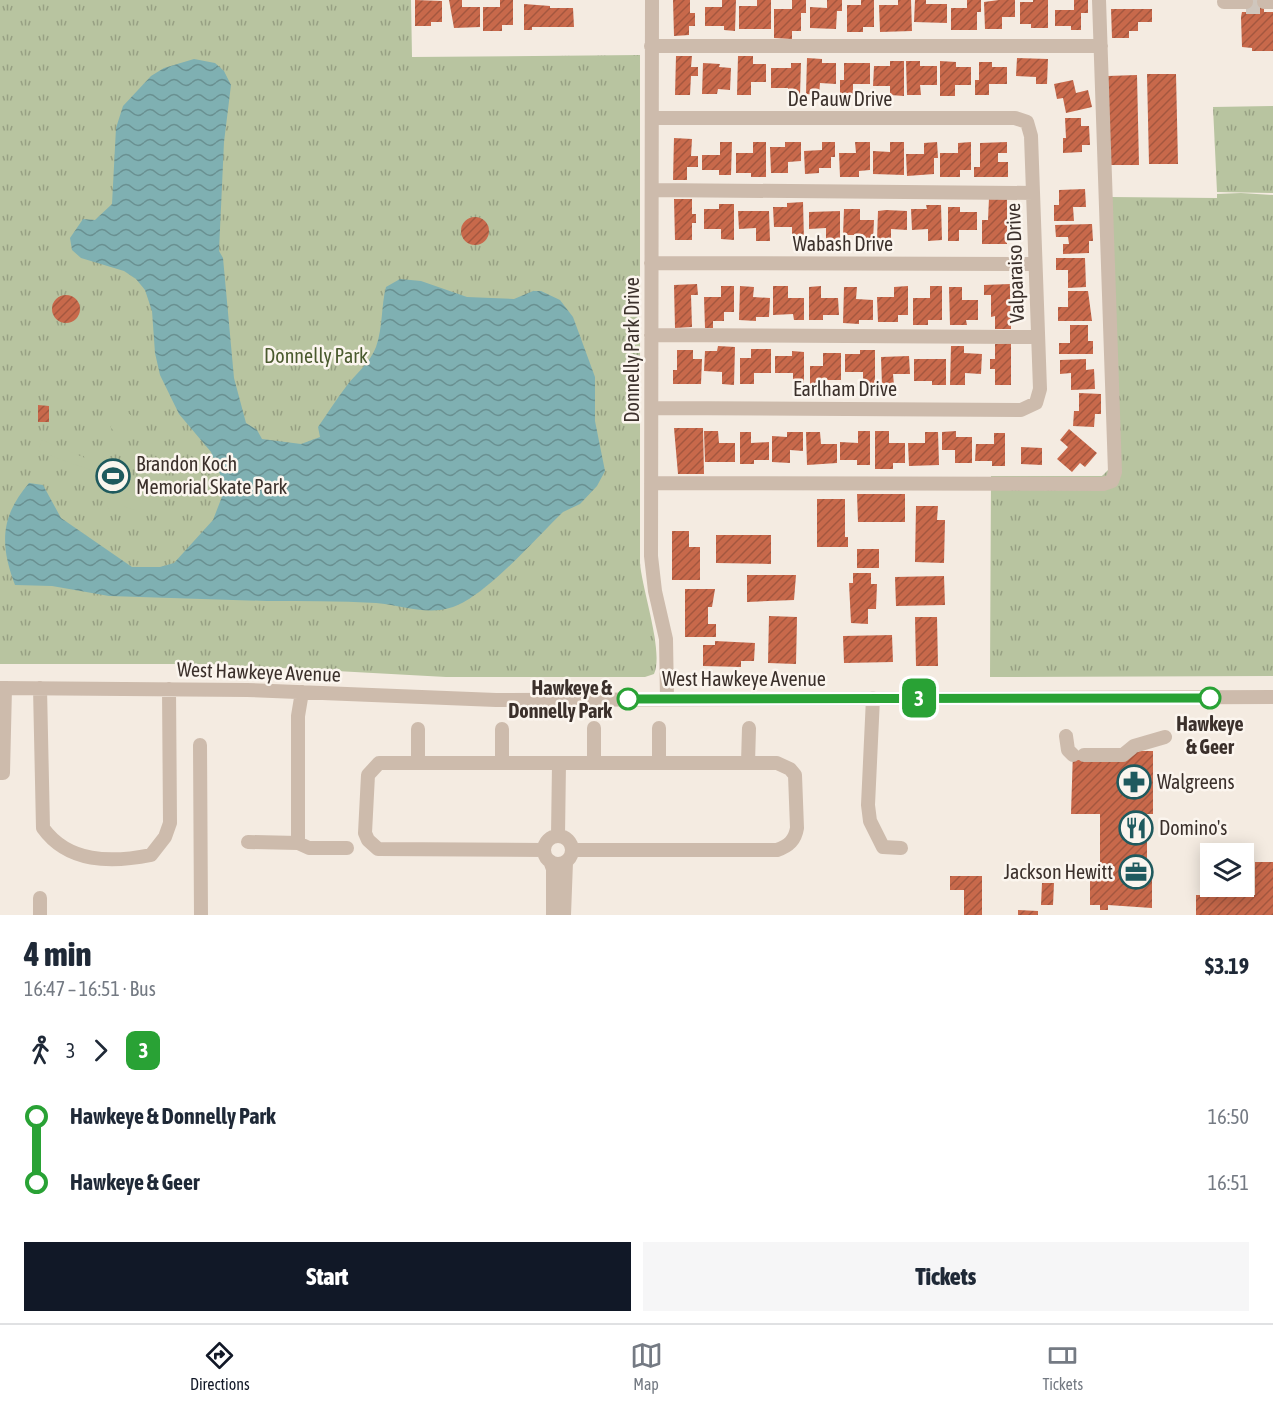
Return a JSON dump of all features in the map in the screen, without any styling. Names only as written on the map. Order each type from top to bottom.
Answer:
[{"type":"street","name":"Donnelly Park Drive","points":[[652,0],[651,483],[653,577],[666,639],[667,699]]},
{"type":"street","points":[[651,483],[1103,484],[1112,481],[1115,472],[1099,0]]},
{"type":"street","points":[[1224,5],[1246,5]]},
{"type":"street","points":[[651,46],[1101,46]]},
{"type":"street","name":"De Pauw Drive","points":[[652,118],[1015,118],[1027,123]]},
{"type":"street","name":"Valparaiso Drive","points":[[1027,123],[1031,136],[1040,389],[1036,403]]},
{"type":"street","points":[[652,190],[1033,193]]},
{"type":"street","name":"Wabash Drive","points":[[651,263],[1034,264]]},
{"type":"street","points":[[651,335],[1037,337]]},
{"type":"street","name":"Earlham Drive","points":[[652,408],[1021,410],[1036,403]]},
{"type":"street","points":[[40,687],[42,828],[53,843],[73,854],[103,859],[151,855],[170,824],[169,689]]},
{"type":"street","points":[[0,773],[3,773],[3,688]]},
{"type":"street","name":"West Hawkeye Avenue","points":[[3,688],[302,692],[496,700],[1273,697]]},
{"type":"street","points":[[298,843],[298,716],[302,692]]},
{"type":"street","points":[[873,698],[868,806],[870,821],[883,847],[901,848]]},
{"type":"street","points":[[594,728],[594,763]]},
{"type":"street","points":[[658,763],[659,728]]},
{"type":"street","points":[[748,763],[749,728]]},
{"type":"street","points":[[418,729],[418,763]]},
{"type":"street","points":[[501,763],[502,729]]},
{"type":"street","points":[[1066,736],[1068,750],[1079,755],[1123,755],[1134,746],[1165,737]]},
{"type":"street","points":[[200,745],[201,915]]},
{"type":"street","points":[[558,836],[559,763]]},
{"type":"street","points":[[748,763],[777,763],[790,769],[795,775],[796,836],[785,848],[569,856],[558,864],[547,856],[384,850],[372,845],[365,833],[368,775],[379,764],[748,763]]},
{"type":"street","points":[[553,915],[553,869],[547,856],[547,842],[558,836]]},
{"type":"street","points":[[558,836],[570,842],[564,915]]},
{"type":"street","points":[[248,842],[298,843],[309,848],[347,848]]},
{"type":"street","points":[[40,898],[40,915]]},
{"type":"green space","name":"Donnelly Park","points":[[0,0],[411,0],[412,57],[640,55],[640,563],[656,651],[654,674],[645,677],[446,677],[210,664],[0,664]]},
{"type":"green space","points":[[1273,106],[1273,193],[1217,192],[1213,107]]},
{"type":"green space","points":[[1217,194],[1273,195],[1273,676],[990,677],[991,476],[1102,476],[1108,470],[1111,197],[1217,198]]},
{"type":"green space","points":[[125,410],[139,423],[123,440],[110,427]]},
{"type":"green space","name":"Brandon Koch Memorial Skate Park","points":[[42,440],[85,458],[82,453],[88,450],[98,463],[140,478],[136,492],[141,497],[141,503],[135,510],[122,506],[110,512],[90,470],[38,451]]},
{"type":"water","points":[[194,59],[215,63],[224,71],[231,85],[224,142],[219,251],[223,258],[234,378],[246,423],[257,430],[262,439],[301,444],[320,437],[318,427],[376,347],[386,287],[400,279],[421,281],[467,297],[514,299],[533,291],[541,291],[560,300],[573,317],[595,377],[595,421],[605,471],[597,486],[580,504],[563,512],[495,579],[466,601],[453,607],[424,610],[362,602],[109,596],[52,586],[15,585],[7,557],[6,532],[12,508],[29,483],[43,485],[61,518],[132,567],[160,567],[174,563],[213,520],[223,494],[222,479],[211,452],[179,414],[160,375],[155,353],[152,311],[145,290],[136,279],[124,271],[81,258],[72,250],[70,238],[83,219],[95,220],[112,204],[116,128],[123,106],[151,76],[164,68]]},
{"type":"building","points":[[415,0],[442,1],[442,22],[431,22],[431,26],[415,26]]},
{"type":"building","points":[[449,0],[462,0],[462,7],[480,7],[480,27],[454,28]]},
{"type":"building","points":[[500,0],[513,0],[513,25],[502,25],[502,31],[483,31],[483,7],[500,7]]},
{"type":"building","points":[[673,0],[690,0],[690,13],[695,13],[695,26],[689,26],[689,35],[674,36]]},
{"type":"building","points":[[722,0],[736,0],[735,31],[724,30],[724,26],[705,26],[705,7],[722,7]]},
{"type":"building","points":[[757,0],[771,0],[771,29],[739,29],[739,6],[757,6]]},
{"type":"building","points":[[792,0],[806,0],[806,13],[801,13],[801,31],[792,31],[792,39],[774,38],[774,9],[792,9]]},
{"type":"building","points":[[827,0],[842,0],[842,11],[837,11],[836,29],[810,28],[810,7],[827,8]]},
{"type":"building","points":[[861,0],[874,0],[874,27],[863,27],[863,32],[847,32],[847,5],[861,5]]},
{"type":"building","points":[[898,0],[911,0],[912,31],[880,32],[879,5],[898,5]]},
{"type":"building","points":[[915,0],[926,0],[926,4],[947,4],[947,23],[914,22]]},
{"type":"building","points":[[967,0],[981,0],[981,12],[977,12],[977,30],[951,30],[951,8],[967,8]]},
{"type":"building","points":[[1015,0],[1015,17],[1002,17],[1002,29],[985,29],[984,2]]},
{"type":"building","points":[[1033,0],[1048,0],[1048,28],[1031,28],[1031,24],[1020,24],[1020,2],[1033,2]]},
{"type":"building","points":[[1074,0],[1088,0],[1088,13],[1081,13],[1081,30],[1071,30],[1071,26],[1055,26],[1055,10],[1074,10]]},
{"type":"building","points":[[1246,0],[1264,1],[1264,12],[1273,12],[1273,51],[1252,51],[1252,48],[1242,47],[1241,17],[1242,12],[1246,12]]},
{"type":"building","points":[[524,4],[550,6],[550,8],[573,8],[574,27],[532,27],[532,30],[524,30]]},
{"type":"building","points":[[1111,9],[1152,9],[1152,22],[1138,22],[1138,31],[1129,31],[1129,38],[1112,38]]},
{"type":"building","points":[[676,56],[692,56],[691,67],[698,67],[698,76],[691,76],[690,95],[675,95]]},
{"type":"building","points":[[738,56],[753,56],[753,64],[766,64],[766,82],[751,82],[751,95],[737,95]]},
{"type":"building","points":[[807,58],[822,59],[822,63],[836,63],[836,84],[820,83],[819,95],[806,94]]},
{"type":"building","points":[[1017,58],[1048,59],[1047,84],[1036,84],[1036,77],[1016,76]]},
{"type":"building","points":[[890,61],[904,61],[904,96],[890,95],[890,86],[873,86],[874,66],[890,66]]},
{"type":"building","points":[[906,61],[920,61],[920,66],[937,66],[937,85],[920,85],[921,95],[907,95]]},
{"type":"building","points":[[940,61],[956,62],[956,67],[971,67],[971,85],[955,85],[955,96],[940,96]]},
{"type":"building","points":[[979,62],[992,62],[992,67],[1007,67],[1007,84],[989,84],[989,95],[975,95],[975,80],[979,80]]},
{"type":"building","points":[[703,63],[720,64],[719,67],[731,68],[730,90],[718,89],[717,94],[702,94]]},
{"type":"building","points":[[791,63],[801,63],[800,95],[788,95],[788,88],[771,88],[771,68],[791,68]]},
{"type":"building","points":[[844,63],[870,63],[870,84],[853,84],[853,95],[840,95],[840,80],[844,80]]},
{"type":"building","points":[[1147,74],[1176,74],[1178,164],[1149,164]]},
{"type":"building","points":[[1137,75],[1139,165],[1110,165],[1108,76]]},
{"type":"building","points":[[1073,80],[1076,93],[1088,90],[1092,107],[1066,113],[1063,98],[1057,99],[1054,84]]},
{"type":"building","points":[[1065,118],[1081,118],[1081,126],[1089,126],[1090,145],[1082,145],[1082,152],[1063,153],[1063,138],[1066,138]]},
{"type":"building","points":[[674,138],[692,139],[691,156],[698,156],[698,167],[687,167],[687,180],[673,180]]},
{"type":"building","points":[[720,142],[732,142],[731,175],[719,175],[719,170],[702,170],[702,155],[720,155]]},
{"type":"building","points":[[753,142],[766,142],[766,177],[751,177],[751,173],[736,173],[736,153],[753,153]]},
{"type":"building","points":[[785,142],[801,142],[801,161],[788,162],[788,173],[771,173],[770,147],[785,147]]},
{"type":"building","points":[[822,142],[835,142],[835,157],[831,157],[831,168],[819,168],[819,173],[805,174],[804,151],[822,150]]},
{"type":"building","points":[[855,142],[870,142],[870,170],[859,171],[859,177],[840,177],[839,153],[856,153]]},
{"type":"building","points":[[890,142],[904,142],[904,175],[873,174],[873,151],[890,152]]},
{"type":"building","points":[[937,142],[938,158],[934,158],[934,174],[907,176],[906,154],[924,154],[924,143]]},
{"type":"building","points":[[971,142],[971,170],[960,170],[960,177],[940,177],[940,153],[958,153],[958,143]]},
{"type":"building","points":[[1007,142],[1007,153],[998,153],[998,162],[1008,162],[1008,177],[974,177],[974,167],[980,167],[980,143]]},
{"type":"building","points":[[1085,189],[1086,207],[1073,207],[1074,221],[1054,221],[1054,205],[1059,205],[1059,190]]},
{"type":"building","points":[[989,198],[1007,199],[1007,244],[982,244],[982,220],[988,220]]},
{"type":"building","points":[[674,199],[692,199],[692,214],[696,214],[696,223],[692,223],[692,240],[675,240]]},
{"type":"building","points":[[803,202],[804,240],[792,240],[792,227],[774,227],[773,207],[787,207],[787,203]]},
{"type":"building","points":[[719,204],[734,204],[734,240],[721,239],[721,229],[704,229],[704,209],[719,209]]},
{"type":"building","points":[[926,205],[941,205],[942,240],[928,241],[928,229],[912,230],[911,209],[927,209]]},
{"type":"building","points":[[948,207],[960,207],[960,212],[977,212],[977,230],[959,230],[959,241],[948,241]]},
{"type":"building","points":[[844,209],[860,209],[860,220],[874,220],[873,240],[858,240],[858,235],[843,235]]},
{"type":"building","points":[[738,211],[769,211],[770,241],[756,241],[756,228],[739,229]]},
{"type":"building","points":[[840,211],[840,240],[826,240],[826,228],[809,229],[809,212]]},
{"type":"building","points":[[878,211],[907,211],[907,230],[891,229],[891,241],[877,240]]},
{"type":"building","points":[[475,217],[485,221],[489,231],[485,241],[475,245],[465,241],[461,231],[465,221]]},
{"type":"building","points":[[1092,224],[1093,241],[1089,241],[1089,253],[1063,254],[1063,244],[1069,244],[1068,237],[1056,237],[1055,225]]},
{"type":"building","points":[[1056,258],[1085,258],[1086,287],[1068,288],[1068,270],[1056,270]]},
{"type":"building","points":[[697,284],[698,295],[691,295],[692,327],[675,328],[674,285]]},
{"type":"building","points":[[1010,284],[1011,329],[995,329],[995,316],[991,317],[991,295],[984,295],[984,285]]},
{"type":"building","points":[[721,286],[734,286],[734,312],[724,312],[724,321],[713,321],[713,328],[705,328],[704,297],[721,297]]},
{"type":"building","points":[[740,286],[754,287],[753,297],[770,298],[769,317],[756,317],[756,321],[739,320]]},
{"type":"building","points":[[773,286],[788,286],[788,298],[804,298],[804,320],[794,320],[793,314],[773,315]]},
{"type":"building","points":[[821,286],[821,298],[838,298],[839,315],[823,315],[823,320],[809,320],[809,287]]},
{"type":"building","points":[[908,286],[908,315],[898,315],[898,322],[878,322],[877,297],[894,297],[894,287]]},
{"type":"building","points":[[930,286],[942,286],[942,320],[928,320],[928,325],[913,325],[913,298],[930,298]]},
{"type":"building","points":[[844,287],[857,287],[856,299],[873,300],[873,320],[859,320],[859,324],[843,323]]},
{"type":"building","points":[[949,287],[962,287],[962,300],[978,300],[978,320],[966,320],[967,325],[950,325]]},
{"type":"building","points":[[1068,291],[1088,291],[1092,321],[1058,321],[1058,307],[1068,307]]},
{"type":"building","points":[[66,295],[76,299],[80,309],[76,319],[66,323],[56,319],[52,309],[56,299]]},
{"type":"building","points":[[1070,325],[1088,325],[1088,341],[1093,341],[1093,354],[1059,354],[1059,343],[1070,343]]},
{"type":"building","points":[[1011,343],[1011,385],[995,385],[995,369],[990,369],[990,359],[995,359],[995,344]]},
{"type":"building","points":[[718,346],[735,347],[734,385],[722,384],[722,372],[704,371],[705,351],[717,351]]},
{"type":"building","points":[[951,346],[964,346],[964,353],[982,354],[981,374],[965,373],[965,385],[950,385]]},
{"type":"building","points":[[751,349],[771,349],[771,373],[754,373],[754,384],[740,384],[740,358],[751,358]]},
{"type":"building","points":[[677,350],[693,350],[693,359],[702,359],[701,384],[673,384],[673,370],[677,370]]},
{"type":"building","points":[[860,350],[875,350],[875,385],[863,385],[863,372],[845,372],[845,354],[860,354]]},
{"type":"building","points":[[792,351],[804,352],[804,385],[793,384],[793,373],[775,373],[775,356],[792,356]]},
{"type":"building","points":[[823,353],[841,353],[841,380],[825,380],[825,385],[810,384],[810,366],[823,366]]},
{"type":"building","points":[[909,356],[910,374],[893,374],[894,385],[882,385],[881,357]]},
{"type":"building","points":[[914,359],[946,359],[946,385],[932,385],[932,381],[914,381]]},
{"type":"building","points":[[1086,359],[1086,370],[1094,369],[1095,389],[1071,390],[1071,373],[1060,374],[1060,360]]},
{"type":"building","points":[[1079,393],[1101,394],[1101,414],[1095,414],[1094,427],[1073,426],[1074,411],[1079,411]]},
{"type":"building","points":[[38,405],[49,406],[49,422],[38,422]]},
{"type":"building","points":[[674,428],[703,428],[704,474],[678,474]]},
{"type":"building","points":[[1069,429],[1097,453],[1085,467],[1080,463],[1072,472],[1057,459],[1068,447],[1060,440]]},
{"type":"building","points":[[704,431],[718,431],[719,443],[735,443],[735,462],[705,462]]},
{"type":"building","points":[[858,431],[870,431],[870,465],[857,465],[857,460],[840,460],[840,442],[858,443]]},
{"type":"building","points":[[875,431],[889,431],[889,443],[905,443],[905,463],[893,463],[893,469],[875,469]]},
{"type":"building","points":[[956,431],[956,437],[972,437],[972,463],[955,463],[955,450],[942,450],[942,432]]},
{"type":"building","points":[[740,432],[751,432],[751,443],[769,442],[769,460],[754,460],[754,464],[740,464]]},
{"type":"building","points":[[787,432],[803,432],[803,451],[790,450],[790,463],[772,462],[772,436],[787,437]]},
{"type":"building","points":[[806,432],[820,432],[821,444],[837,444],[837,463],[807,465]]},
{"type":"building","points":[[925,432],[938,432],[939,465],[909,466],[908,443],[925,443]]},
{"type":"building","points":[[994,433],[1005,433],[1005,466],[992,466],[992,461],[975,461],[976,444],[994,444]]},
{"type":"building","points":[[1021,447],[1042,448],[1042,465],[1021,464]]},
{"type":"building","points":[[857,494],[905,494],[905,522],[858,522]]},
{"type":"building","points":[[817,499],[845,499],[845,537],[848,537],[848,547],[817,547]]},
{"type":"building","points":[[916,506],[938,506],[937,520],[945,520],[944,563],[915,562]]},
{"type":"building","points":[[672,531],[689,531],[689,547],[700,547],[700,580],[672,580]]},
{"type":"building","points":[[716,535],[771,535],[771,564],[716,563]]},
{"type":"building","points":[[857,549],[879,549],[879,568],[857,568]]},
{"type":"building","points":[[853,573],[871,573],[871,584],[877,584],[876,609],[868,609],[868,624],[851,623],[849,583],[853,583]]},
{"type":"building","points":[[747,575],[796,575],[794,600],[747,602]]},
{"type":"building","points":[[944,576],[945,605],[896,606],[895,577]]},
{"type":"building","points":[[685,589],[715,589],[712,607],[708,607],[708,624],[716,624],[716,637],[685,637]]},
{"type":"building","points":[[769,616],[797,617],[796,664],[768,663]]},
{"type":"building","points":[[915,617],[937,617],[938,666],[916,666]]},
{"type":"building","points":[[892,635],[893,662],[844,663],[843,636]]},
{"type":"building","points":[[715,641],[755,643],[754,661],[741,661],[741,667],[703,666],[703,645],[715,645]]},
{"type":"building","points":[[1073,751],[1084,751],[1084,758],[1130,758],[1130,751],[1153,751],[1153,814],[1147,814],[1147,877],[1152,877],[1152,908],[1108,905],[1108,910],[1100,910],[1100,905],[1090,905],[1090,877],[1100,877],[1100,814],[1071,814]]},
{"type":"building","points":[[1255,862],[1273,862],[1273,915],[1196,915],[1196,895],[1200,897],[1254,897]]},
{"type":"building","points":[[950,876],[982,876],[982,915],[964,915],[964,890],[950,890]]},
{"type":"building","points":[[1042,883],[1054,883],[1053,905],[1041,905]]},
{"type":"building","points":[[1018,910],[1038,911],[1038,915],[1018,915]]},
{"type":"tunnel","points":[[1246,7],[1264,7]]},
{"type":"bus line","name":"3","points":[[628,699],[1210,698]]},
{"type":"place","name":"Brandon Koch Memorial Skate Park","points":[[113,476]]},
{"type":"place","name":"Hawkeye & Geer","points":[[1210,698]]},
{"type":"place","name":"Hawkeye & Donnelly Park","points":[[628,699]]},
{"type":"place","name":"Walgreens","points":[[1134,782]]},
{"type":"place","name":"Domino's","points":[[1136,828]]},
{"type":"place","name":"Jackson Hewitt","points":[[1136,872]]}]
